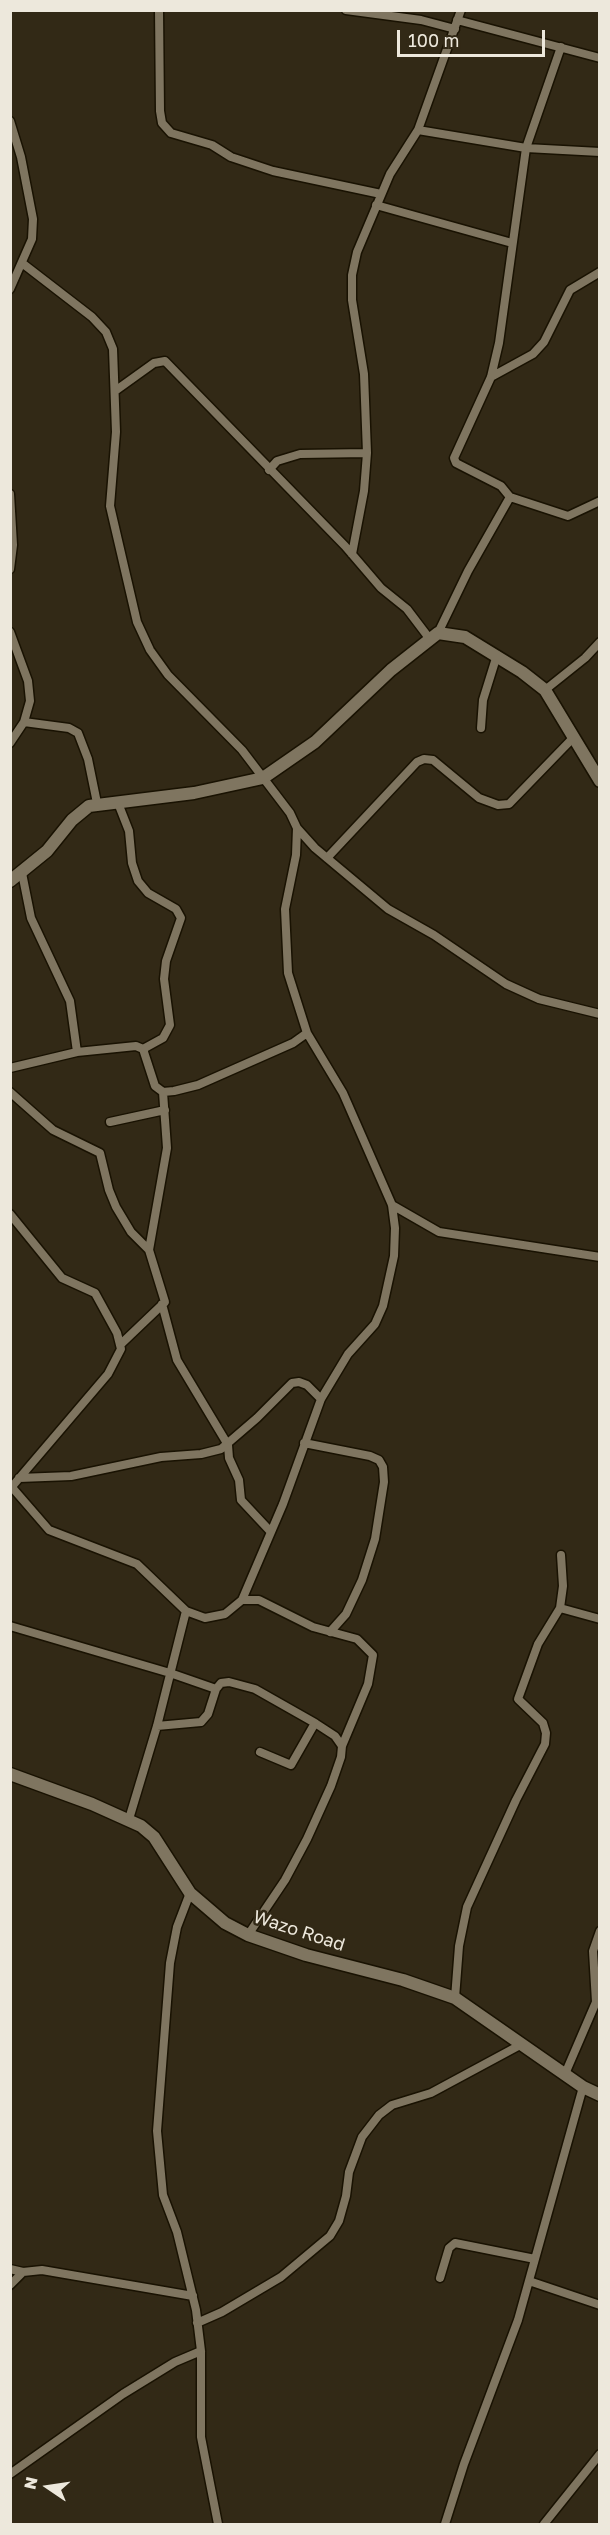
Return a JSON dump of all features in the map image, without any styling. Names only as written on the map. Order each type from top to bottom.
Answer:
[{"type":"street","points":[[159,10],[160,111],[162,123],[171,133],[212,145],[231,157],[273,171],[381,194]]},
{"type":"street","points":[[346,10],[456,25],[561,47],[600,58]]},
{"type":"street","points":[[352,554],[364,491],[367,453],[366,402],[352,300],[352,275],[357,252],[381,194],[418,130],[460,10]]},
{"type":"street","points":[[561,47],[526,148],[499,343],[491,377],[454,458],[456,462],[501,486],[510,497],[568,516],[600,501]]},
{"type":"street","points":[[10,121],[24,168],[33,219],[32,238],[10,289]]},
{"type":"street","points":[[418,130],[526,148],[600,152]]},
{"type":"street","points":[[376,205],[512,243]]},
{"type":"street","points":[[22,263],[92,317],[106,332],[113,349],[116,432],[110,506],[138,622],[150,650],[168,675],[242,750],[290,813],[297,828],[327,858],[388,909],[434,935],[506,984],[539,999],[600,1014]]},
{"type":"street","points":[[491,377],[533,354],[544,342],[570,290],[600,272]]},
{"type":"street","points":[[115,391],[154,363],[165,362],[352,554],[381,588],[433,636],[465,637],[497,655],[545,690],[572,739],[600,781]]},
{"type":"street","points":[[269,470],[277,461],[300,454],[367,453]]},
{"type":"street","points":[[10,494],[13,545],[10,569]]},
{"type":"street","points":[[10,881],[55,843],[81,810],[98,803],[118,803],[194,793],[263,778],[315,742],[433,636],[510,497]]},
{"type":"street","points":[[10,632],[28,681],[30,700],[24,722],[10,742]]},
{"type":"street","points":[[545,690],[585,658],[600,642]]},
{"type":"street","points":[[481,728],[483,700],[497,655]]},
{"type":"street","points":[[24,722],[69,728],[78,733],[88,759],[98,803]]},
{"type":"street","points":[[327,858],[417,762],[424,759],[433,760],[479,798],[498,805],[509,804],[572,739]]},
{"type":"street","points":[[10,1068],[77,1052],[133,1046],[143,1049],[163,1038],[170,1025],[165,987],[166,961],[181,918],[176,909],[148,893],[138,881],[132,863],[129,831],[118,803]]},
{"type":"street","points":[[10,1214],[63,1278],[95,1293],[121,1344],[120,1353],[108,1374],[11,1487],[49,1530],[137,1564],[186,1611],[205,1618],[225,1614],[242,1600],[283,1504],[321,1400],[342,1364],[375,1323],[383,1306],[394,1256],[392,1205],[343,1092],[307,1033],[288,973],[285,909],[297,855],[297,828]]},
{"type":"street","points":[[22,873],[31,918],[70,1001],[77,1052]]},
{"type":"street","points":[[163,1092],[198,1085],[293,1043],[307,1033]]},
{"type":"street","points":[[143,1049],[153,1081],[163,1092],[167,1148],[149,1250]]},
{"type":"street","points":[[10,1092],[53,1131],[100,1153],[109,1190],[116,1207],[131,1232],[149,1250],[165,1296],[162,1305],[121,1344]]},
{"type":"street","points":[[110,1122],[165,1110]]},
{"type":"street","points":[[392,1205],[440,1232],[600,1257]]},
{"type":"street","points":[[162,1305],[177,1360],[224,1447],[239,1480],[241,1500],[270,1531]]},
{"type":"street","points":[[19,1478],[71,1476],[161,1457],[201,1454],[224,1447],[292,1383],[299,1382],[307,1385],[321,1400]]},
{"type":"street","points":[[304,1443],[370,1456],[379,1460],[383,1467],[384,1482],[375,1539],[362,1580],[346,1614],[330,1632]]},
{"type":"street","points":[[455,1998],[459,1946],[467,1907],[516,1800],[545,1744],[546,1733],[543,1722],[518,1699],[538,1644],[560,1608],[563,1586],[561,1555]]},
{"type":"street","points":[[249,1583],[259,1600]]},
{"type":"street","points":[[242,1600],[259,1600],[313,1627],[360,1640],[374,1659],[368,1684],[342,1746],[341,1757],[331,1786],[307,1839],[285,1880],[248,1935]]},
{"type":"street","points":[[560,1608],[600,1619]]},
{"type":"street","points":[[129,1819],[157,1726],[186,1611]]},
{"type":"street","points":[[10,1626],[170,1673],[216,1689]]},
{"type":"street","points":[[157,1726],[201,1722],[208,1714],[216,1689],[221,1683],[229,1682],[255,1689],[335,1736],[342,1746]]},
{"type":"street","points":[[260,1752],[291,1765],[315,1723]]},
{"type":"street","name":"Wazo Road","points":[[10,1774],[129,1819],[154,1837],[190,1893],[225,1923],[248,1935],[306,1955],[403,1980],[455,1998],[583,2087],[600,2095]]},
{"type":"street","points":[[190,1893],[177,1927],[170,1964],[157,2131],[163,2195],[177,2232],[193,2296],[201,2350],[201,2437],[218,2524]]},
{"type":"street","points":[[565,2074],[596,2002],[597,1986],[593,1951],[600,1931]]},
{"type":"street","points":[[197,2323],[222,2312],[281,2277],[330,2236],[339,2221],[346,2196],[349,2172],[362,2137],[379,2115],[392,2105],[431,2093],[522,2044]]},
{"type":"street","points":[[445,2524],[464,2464],[518,2320],[583,2087]]},
{"type":"street","points":[[440,2278],[449,2248],[455,2243],[535,2259]]},
{"type":"street","points":[[10,2269],[23,2272],[42,2270],[67,2273],[193,2296]]},
{"type":"street","points":[[10,2285],[23,2272]]},
{"type":"street","points":[[529,2281],[600,2305]]},
{"type":"street","points":[[10,2474],[123,2394],[175,2362],[201,2350]]},
{"type":"street","points":[[543,2524],[600,2454]]}]
